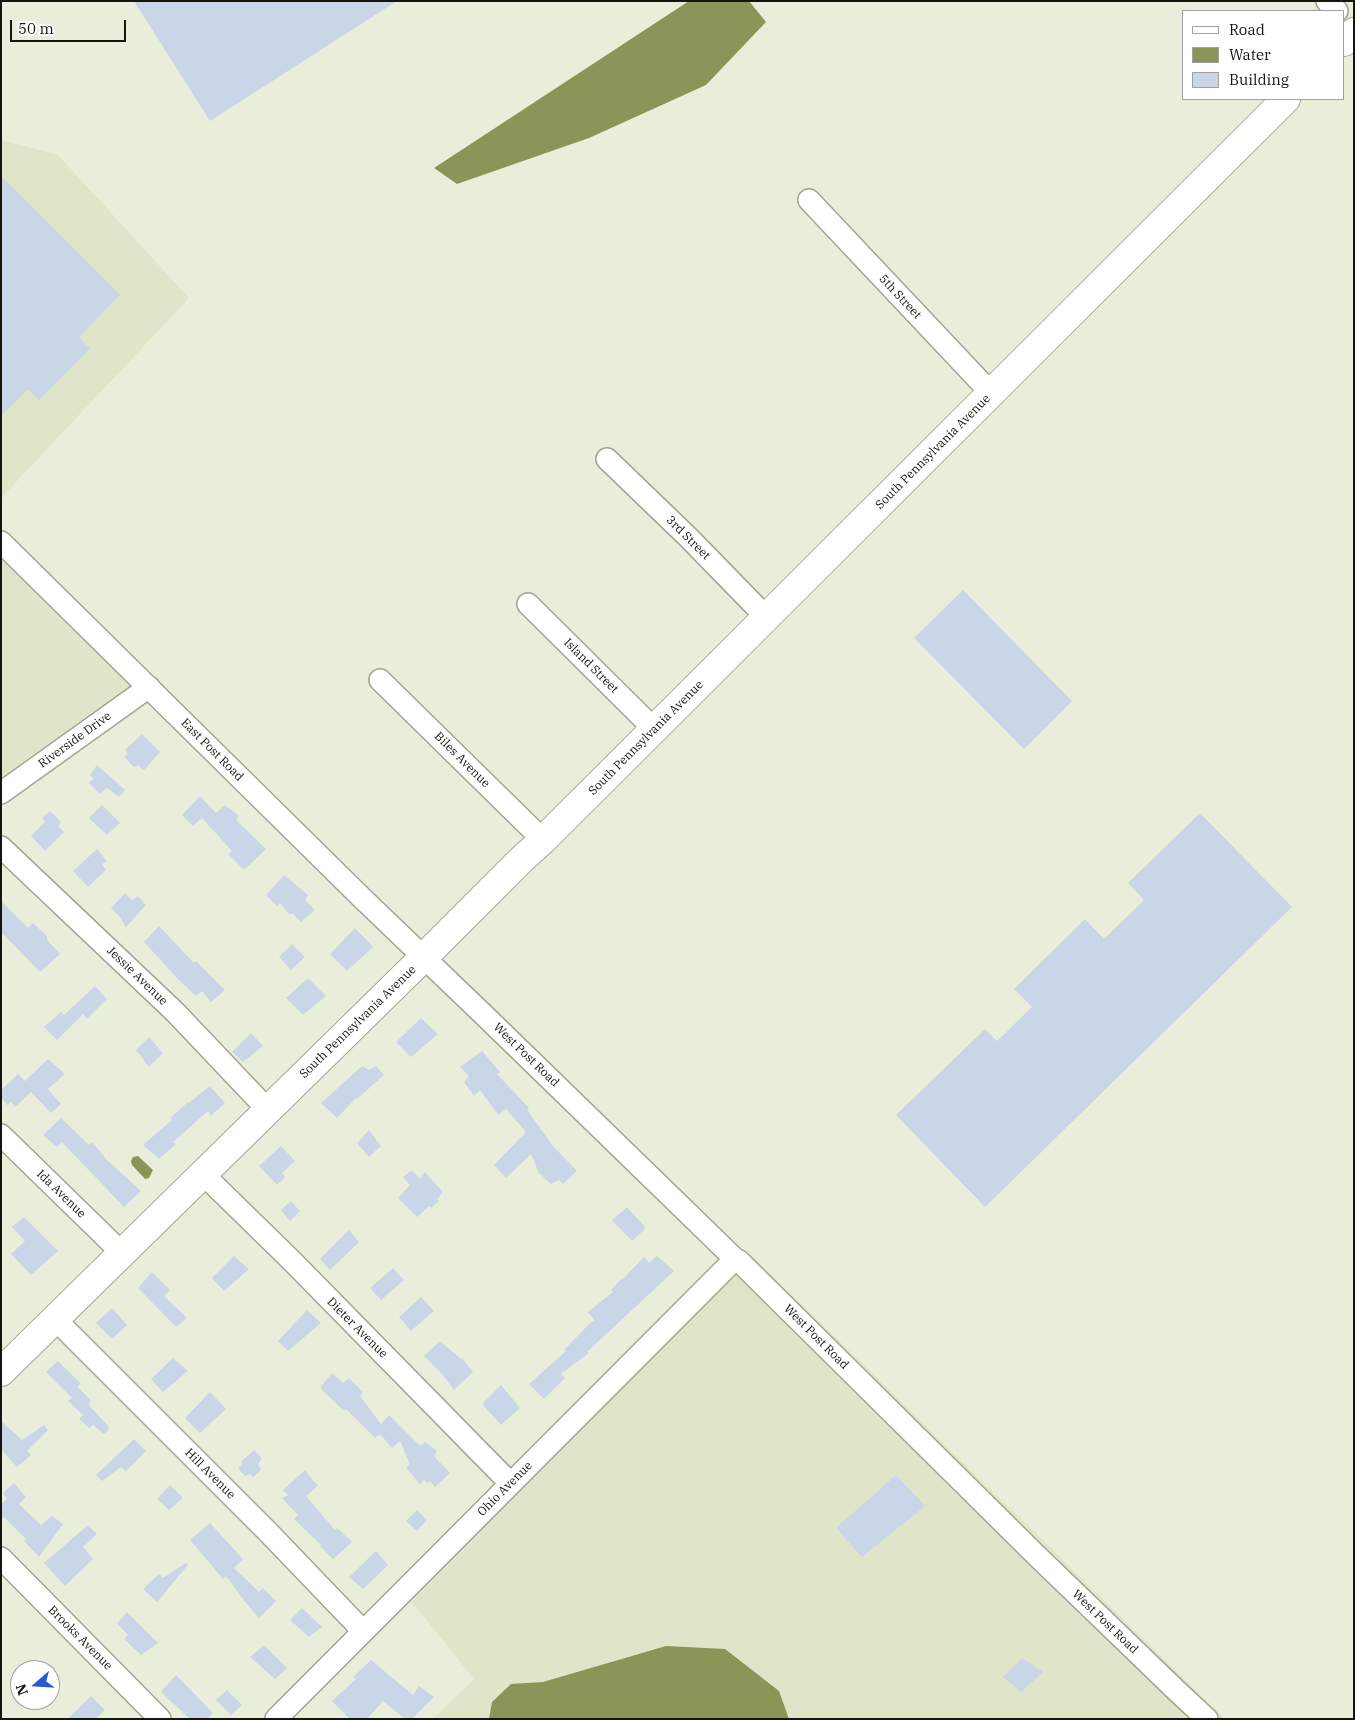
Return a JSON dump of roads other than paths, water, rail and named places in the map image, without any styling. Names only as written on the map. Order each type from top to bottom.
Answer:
[{"type":"main road","points":[[1345,41],[1354,32]]},
{"type":"main road","name":"South Pennsylvania Avenue","points":[[1,1372],[543,840],[1285,100]]},
{"type":"street","points":[[1327,1],[1337,10]]},
{"type":"street","points":[[1345,18],[1354,27]]},
{"type":"street","name":"5th Street","points":[[809,200],[992,394]]},
{"type":"street","name":"3rd Street","points":[[607,459],[690,538],[767,618]]},
{"type":"street","name":"East Post Road","points":[[1,542],[423,958]]},
{"type":"street","name":"Island Street","points":[[528,604],[654,729]]},
{"type":"street","name":"Biles Avenue","points":[[380,680],[543,840]]},
{"type":"street","name":"Riverside Drive","points":[[1,793],[149,688]]},
{"type":"street","name":"Jessie Avenue","points":[[1,847],[175,1012],[268,1110]]},
{"type":"street","name":"West Post Road","points":[[423,958],[486,1016],[739,1261],[1050,1569],[1207,1719]]},
{"type":"street","name":"Ida Avenue","points":[[1,1135],[122,1253]]},
{"type":"street","name":"Dieter Avenue","points":[[202,1174],[293,1262],[510,1483]]},
{"type":"street","name":"Ohio Avenue","points":[[276,1719],[735,1259]]},
{"type":"street","name":"Hill Avenue","points":[[55,1319],[269,1533],[363,1631]]},
{"type":"street","name":"Brooks Avenue","points":[[1,1558],[160,1719]]},
{"type":"water","points":[[689,1],[749,1],[766,22],[706,85],[589,138],[457,184],[434,168]]},
{"type":"water","points":[[138,1156],[153,1170],[149,1178],[145,1179],[132,1165],[133,1157]]},
{"type":"water","points":[[666,1646],[725,1649],[779,1691],[789,1719],[489,1719],[492,1702],[511,1684],[543,1682]]}]
